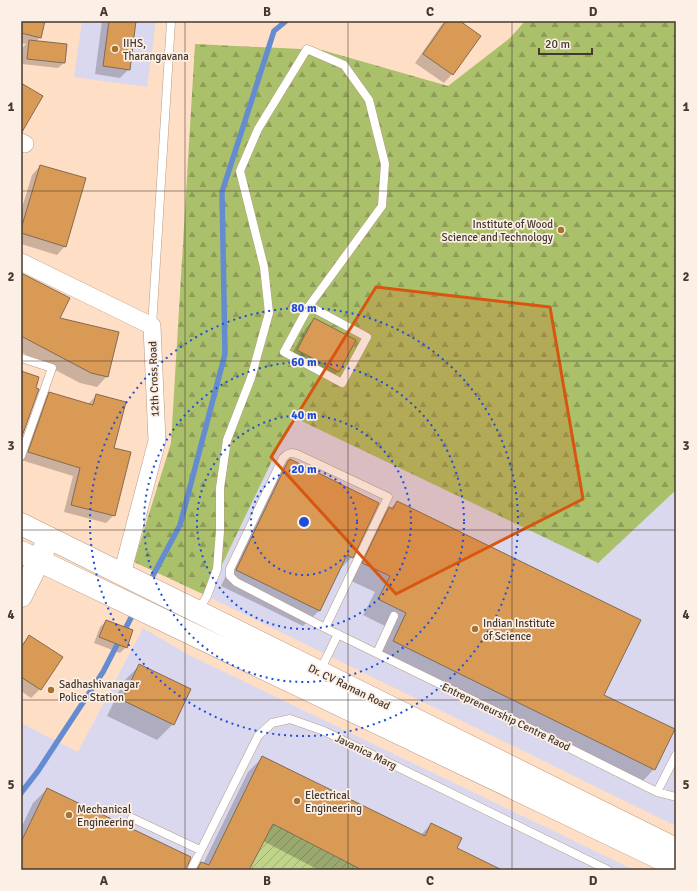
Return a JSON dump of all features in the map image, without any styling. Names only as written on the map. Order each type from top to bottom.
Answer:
[{"type":"main road","name":"Dr. CV Raman Road","points":[[22,529],[49,538],[676,849]]},
{"type":"main road","points":[[21,596],[30,556],[49,538]]},
{"type":"main road","name":"Dr. CV Raman Road","points":[[30,556],[676,866]]},
{"type":"street","name":"12th Cross Road","points":[[21,262],[152,326],[157,441],[139,583]]},
{"type":"lane","points":[[152,326],[171,21]]},
{"type":"lane","points":[[197,612],[207,596],[217,569],[220,531],[220,488],[227,440],[251,378],[268,313],[264,267],[240,171],[258,129],[307,49],[344,65],[369,100],[385,164],[382,206],[309,306],[284,352],[342,383],[367,337],[309,306]]},
{"type":"lane","points":[[21,358],[52,368],[21,456]]},
{"type":"lane","name":"Entrepreneurship Centre Raod","points":[[325,628],[388,497],[294,452],[287,454],[283,458],[230,569],[230,576],[236,582],[325,628],[657,792],[676,797]]},
{"type":"lane","points":[[378,653],[394,616]]},
{"type":"lane","points":[[319,672],[338,634]]},
{"type":"lane","name":"Javanica Marg","points":[[191,870],[258,736],[272,723],[290,719],[324,731],[608,870]]},
{"type":"lane","points":[[657,792],[676,755]]},
{"type":"lane","points":[[132,818],[200,850]]},
{"type":"highlighted area","points":[[376,287],[550,307],[583,499],[396,594],[271,457]]},
{"type":"shaded area","name":"IIHS, Tharangavana","points":[[82,21],[156,21],[147,87],[74,77]]},
{"type":"shaded area","points":[[676,21],[676,826],[207,596],[293,417],[338,438]]},
{"type":"shaded area","points":[[143,628],[187,654],[634,870],[21,870],[21,723],[78,752]]},
{"type":"green space","points":[[525,21],[676,21],[676,490],[598,563],[293,417],[207,596],[134,562],[171,443],[195,44],[322,50],[448,86],[510,38]]},
{"type":"green space","points":[[273,824],[362,870],[249,870]]},
{"type":"building","points":[[21,21],[45,21],[41,38],[21,33]]},
{"type":"building","points":[[109,21],[136,21],[130,70],[103,66]]},
{"type":"building","points":[[446,21],[460,21],[481,36],[453,75],[423,54]]},
{"type":"building","points":[[29,40],[67,44],[65,63],[27,59]]},
{"type":"building","points":[[21,83],[43,96],[22,132],[21,132]]},
{"type":"building","points":[[40,165],[86,178],[66,247],[21,233]]},
{"type":"building","points":[[21,273],[70,298],[60,318],[119,332],[108,377],[91,373],[21,336]]},
{"type":"building","points":[[314,318],[356,340],[339,372],[297,350]]},
{"type":"building","points":[[21,371],[39,377],[36,388],[39,389],[21,439]]},
{"type":"building","points":[[49,392],[93,405],[96,394],[126,402],[114,448],[131,452],[115,516],[71,505],[80,468],[28,452]]},
{"type":"building","points":[[290,459],[379,503],[353,558],[347,555],[320,611],[236,570]]},
{"type":"building","points":[[397,501],[641,620],[604,695],[675,729],[655,770],[393,641],[406,613],[378,599],[390,576],[362,563],[389,507],[393,509]]},
{"type":"building","points":[[106,620],[133,630],[127,648],[99,637]]},
{"type":"building","points":[[29,635],[63,657],[41,690],[21,677],[21,648]]},
{"type":"building","points":[[139,664],[191,689],[174,725],[122,700]]},
{"type":"building","name":"Electrical Engineering","points":[[262,756],[425,836],[431,823],[462,838],[457,848],[502,870],[362,870],[273,824],[249,870],[197,870],[201,862],[209,865]]},
{"type":"building","name":"Mechanical Engineering","points":[[47,788],[191,857],[186,870],[21,870],[21,842]]},
{"type":"waterway","points":[[149,583],[180,525],[225,354],[222,192],[274,31],[286,21]]},
{"type":"waterway","points":[[21,793],[38,771],[103,672],[135,610]]},
{"type":"place","name":"IIHS, Tharangavana","points":[[115,49]]},
{"type":"place","name":"Institute of Wood Science and Technology","points":[[561,230]]},
{"type":"place","name":"Indian Institute of Science","points":[[475,629]]},
{"type":"place","name":"Sadhashivanagar Police Station","points":[[51,690]]},
{"type":"place","name":"Electrical Engineering","points":[[297,801]]},
{"type":"place","name":"Mechanical Engineering","points":[[69,815]]}]
